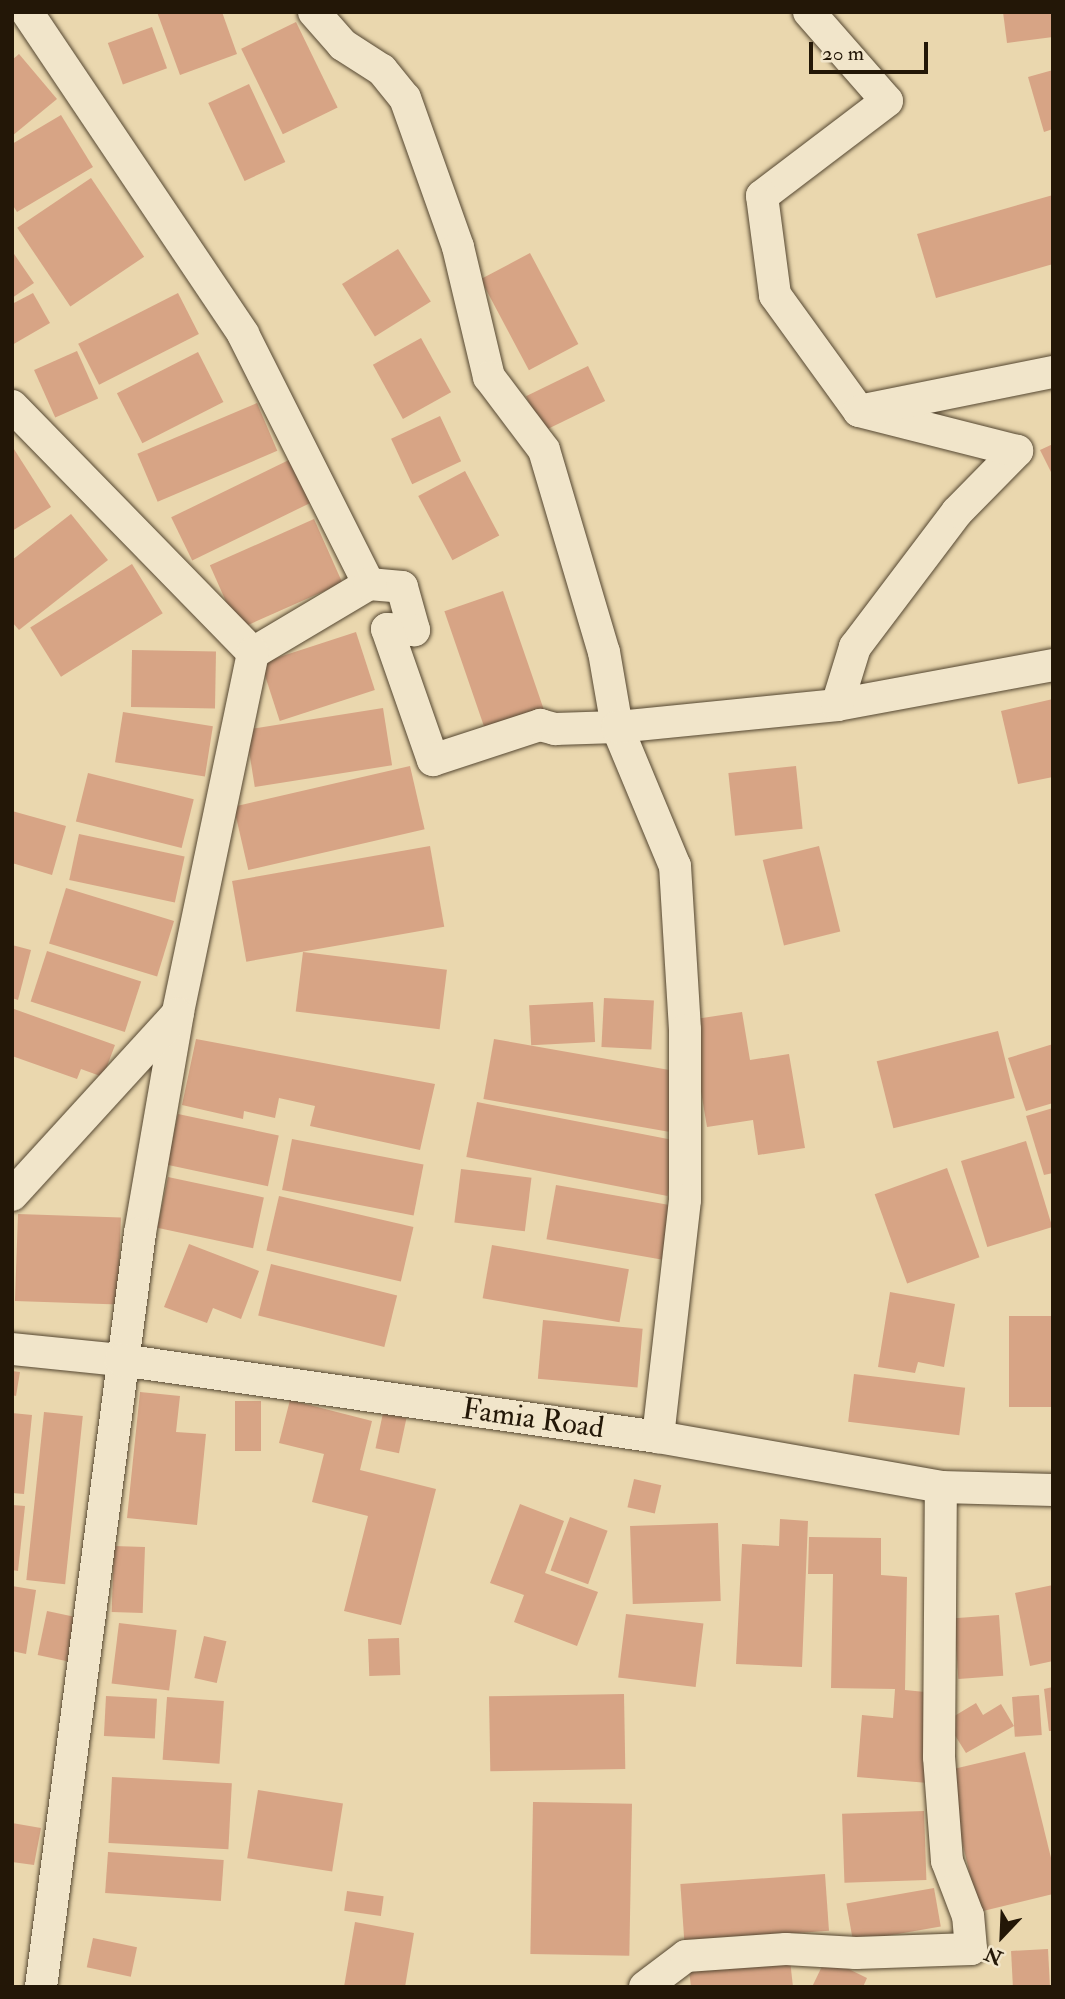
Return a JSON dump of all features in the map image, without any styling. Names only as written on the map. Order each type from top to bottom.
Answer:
[{"type":"street","points":[[27,12],[243,334],[369,584]]},
{"type":"street","points":[[314,12],[343,46],[382,70],[405,98],[458,247],[489,377],[544,450],[604,652],[617,727],[675,866],[684,1003],[685,1200],[658,1437]]},
{"type":"street","points":[[809,12],[887,101],[762,196],[775,295],[859,411],[1017,451],[957,512],[855,647],[836,705]]},
{"type":"street","points":[[859,411],[1053,372]]},
{"type":"street","points":[[12,406],[253,653]]},
{"type":"street","points":[[41,1987],[121,1360],[178,1013],[253,653],[369,584],[402,587],[414,629],[387,629],[433,760],[540,725],[555,729],[617,727],[836,705],[1053,665]]},
{"type":"street","points":[[12,1195],[178,1013]]},
{"type":"street","name":"Famia Road","points":[[12,1349],[121,1360],[658,1437],[941,1487],[1053,1490]]},
{"type":"street","points":[[645,1987],[686,1956],[786,1949],[856,1953],[971,1949],[968,1916],[947,1861],[939,1757],[941,1487]]},
{"type":"building","points":[[157,12],[222,12],[237,54],[180,75]]},
{"type":"building","points":[[1003,12],[1053,12],[1053,37],[1007,43]]},
{"type":"building","points":[[296,22],[338,107],[283,134],[241,49]]},
{"type":"building","points":[[152,27],[167,68],[123,84],[108,43]]},
{"type":"building","points":[[19,54],[57,99],[12,136],[12,60]]},
{"type":"building","points":[[1053,70],[1053,129],[1044,132],[1028,77]]},
{"type":"building","points":[[249,84],[285,162],[245,181],[208,103]]},
{"type":"building","points":[[61,115],[93,167],[17,212],[12,204],[12,144]]},
{"type":"building","points":[[91,178],[144,257],[70,307],[17,228]]},
{"type":"building","points":[[1053,195],[1053,264],[936,298],[917,234]]},
{"type":"building","points":[[398,249],[431,302],[375,337],[342,284]]},
{"type":"building","points":[[12,251],[34,283],[12,298]]},
{"type":"building","points":[[530,253],[578,344],[529,370],[481,279]]},
{"type":"building","points":[[33,293],[50,323],[12,345],[12,304]]},
{"type":"building","points":[[178,293],[199,334],[99,385],[78,344]]},
{"type":"building","points":[[421,338],[451,392],[403,419],[373,365]]},
{"type":"building","points":[[77,351],[98,399],[55,418],[34,370]]},
{"type":"building","points":[[198,352],[223,402],[142,443],[117,393]]},
{"type":"building","points":[[588,366],[605,401],[543,431],[526,396]]},
{"type":"building","points":[[257,403],[277,451],[158,502],[137,454]]},
{"type":"building","points":[[440,416],[461,461],[412,484],[391,439]]},
{"type":"building","points":[[1053,444],[1053,476],[1040,450]]},
{"type":"building","points":[[12,446],[51,507],[12,531]]},
{"type":"building","points":[[297,456],[318,499],[192,561],[171,517]]},
{"type":"building","points":[[465,471],[499,535],[452,560],[418,496]]},
{"type":"building","points":[[71,514],[108,560],[19,630],[12,622],[12,560]]},
{"type":"building","points":[[314,519],[342,583],[238,629],[210,565]]},
{"type":"building","points":[[132,564],[163,613],[61,677],[30,628]]},
{"type":"building","points":[[503,591],[545,713],[486,733],[444,611]]},
{"type":"building","points":[[356,632],[375,690],[280,721],[261,663]]},
{"type":"building","points":[[132,650],[216,651],[215,708],[131,707]]},
{"type":"building","points":[[1053,699],[1053,777],[1018,784],[1001,711]]},
{"type":"building","points":[[383,708],[392,765],[255,787],[246,730]]},
{"type":"building","points":[[123,712],[213,726],[205,777],[115,762]]},
{"type":"building","points":[[410,766],[425,829],[248,870],[234,807]]},
{"type":"building","points":[[796,766],[803,829],[735,836],[728,773]]},
{"type":"building","points":[[88,773],[194,799],[182,848],[76,822]]},
{"type":"building","points":[[12,811],[66,826],[52,875],[12,863]]},
{"type":"building","points":[[79,834],[185,856],[175,902],[69,880]]},
{"type":"building","points":[[430,846],[444,927],[246,962],[232,881]]},
{"type":"building","points":[[819,846],[840,931],[784,945],[763,860]]},
{"type":"building","points":[[66,888],[174,921],[157,977],[49,943]]},
{"type":"building","points":[[12,945],[31,950],[18,1000],[12,998]]},
{"type":"building","points":[[47,951],[141,982],[125,1032],[31,1001]]},
{"type":"building","points":[[303,952],[447,970],[440,1029],[296,1012]]},
{"type":"building","points":[[604,998],[654,1001],[651,1050],[601,1047]]},
{"type":"building","points":[[593,1002],[595,1042],[531,1045],[529,1005]]},
{"type":"building","points":[[14,1009],[115,1045],[103,1077],[81,1069],[77,1079],[12,1056]]},
{"type":"building","points":[[742,1012],[750,1060],[789,1054],[805,1148],[758,1155],[753,1120],[707,1127],[689,1020]]},
{"type":"building","points":[[998,1031],[1015,1098],[893,1128],[877,1061]]},
{"type":"building","points":[[196,1039],[435,1084],[420,1150],[310,1126],[315,1106],[279,1098],[275,1118],[244,1111],[243,1119],[182,1105]]},
{"type":"building","points":[[494,1039],[679,1072],[669,1132],[483,1099]]},
{"type":"building","points":[[1053,1044],[1053,1103],[1026,1111],[1008,1058]]},
{"type":"building","points":[[477,1102],[678,1141],[668,1196],[466,1157]]},
{"type":"building","points":[[1053,1108],[1053,1173],[1044,1175],[1026,1116]]},
{"type":"building","points":[[178,1114],[279,1135],[268,1186],[167,1165]]},
{"type":"building","points":[[292,1139],[424,1165],[414,1216],[282,1190]]},
{"type":"building","points":[[1026,1141],[1052,1227],[987,1247],[961,1161]]},
{"type":"building","points":[[947,1168],[979,1257],[907,1284],[875,1194]]},
{"type":"building","points":[[461,1169],[531,1178],[525,1231],[454,1223]]},
{"type":"building","points":[[168,1177],[264,1197],[253,1248],[157,1228]]},
{"type":"building","points":[[556,1185],[672,1205],[663,1260],[546,1239]]},
{"type":"building","points":[[279,1196],[413,1227],[401,1282],[266,1251]]},
{"type":"building","points":[[18,1214],[121,1218],[118,1305],[15,1301]]},
{"type":"building","points":[[189,1244],[259,1271],[241,1319],[213,1308],[207,1323],[164,1307]]},
{"type":"building","points":[[492,1245],[629,1269],[620,1322],[483,1298]]},
{"type":"building","points":[[271,1264],[397,1295],[384,1347],[258,1315]]},
{"type":"building","points":[[890,1292],[955,1304],[944,1367],[918,1362],[915,1373],[878,1367]]},
{"type":"building","points":[[1009,1316],[1053,1316],[1053,1407],[1009,1407]]},
{"type":"building","points":[[543,1320],[643,1329],[637,1387],[538,1379]]},
{"type":"building","points":[[12,1371],[20,1372],[16,1396],[12,1395]]},
{"type":"building","points":[[854,1374],[965,1388],[959,1435],[848,1422]]},
{"type":"building","points":[[140,1392],[180,1396],[176,1432],[206,1434],[197,1525],[127,1518]]},
{"type":"building","points":[[290,1400],[372,1421],[360,1470],[436,1489],[401,1625],[344,1611],[368,1516],[312,1502],[324,1454],[279,1443]]},
{"type":"building","points":[[235,1401],[261,1401],[261,1451],[235,1451]]},
{"type":"building","points":[[44,1412],[83,1416],[65,1584],[26,1580]]},
{"type":"building","points":[[12,1413],[32,1415],[24,1494],[12,1493]]},
{"type":"building","points":[[383,1413],[406,1418],[399,1453],[376,1448]]},
{"type":"building","points":[[634,1479],[661,1485],[655,1514],[627,1507]]},
{"type":"building","points":[[520,1504],[564,1521],[545,1573],[598,1592],[577,1646],[514,1622],[524,1595],[490,1583]]},
{"type":"building","points":[[12,1505],[25,1506],[18,1571],[12,1570]]},
{"type":"building","points":[[570,1517],[608,1531],[588,1584],[551,1571]]},
{"type":"building","points":[[780,1519],[808,1521],[802,1667],[736,1664],[742,1544],[779,1546]]},
{"type":"building","points":[[718,1523],[721,1601],[633,1604],[630,1526]]},
{"type":"building","points":[[809,1537],[881,1538],[881,1575],[907,1577],[905,1690],[935,1693],[928,1783],[857,1777],[862,1715],[893,1718],[895,1689],[831,1688],[833,1574],[808,1574]]},
{"type":"building","points":[[114,1546],[145,1547],[143,1613],[112,1612]]},
{"type":"building","points":[[1053,1585],[1053,1661],[1030,1666],[1015,1593]]},
{"type":"building","points":[[12,1586],[36,1590],[26,1654],[12,1651]]},
{"type":"building","points":[[47,1611],[81,1618],[72,1662],[38,1655]]},
{"type":"building","points":[[626,1614],[703,1624],[696,1687],[618,1678]]},
{"type":"building","points":[[999,1615],[1003,1676],[958,1679],[954,1618]]},
{"type":"building","points":[[119,1623],[177,1630],[169,1691],[112,1684]]},
{"type":"building","points":[[204,1636],[226,1641],[217,1683],[194,1678]]},
{"type":"building","points":[[399,1638],[400,1675],[369,1676],[368,1639]]},
{"type":"building","points":[[1053,1687],[1053,1731],[1049,1731],[1044,1689]]},
{"type":"building","points":[[624,1694],[625,1769],[490,1771],[489,1696]]},
{"type":"building","points":[[1039,1695],[1042,1735],[1015,1737],[1012,1697]]},
{"type":"building","points":[[106,1696],[157,1699],[155,1739],[104,1736]]},
{"type":"building","points":[[167,1697],[224,1701],[219,1764],[163,1760]]},
{"type":"building","points":[[976,1703],[983,1715],[1001,1704],[1014,1726],[966,1753],[946,1721]]},
{"type":"building","points":[[1025,1752],[1053,1866],[1053,1894],[979,1912],[945,1771]]},
{"type":"building","points":[[112,1777],[232,1783],[228,1849],[109,1843]]},
{"type":"building","points":[[258,1790],[343,1803],[332,1872],[247,1858]]},
{"type":"building","points":[[533,1802],[632,1804],[629,1956],[530,1954]]},
{"type":"building","points":[[924,1811],[926,1880],[844,1883],[842,1814]]},
{"type":"building","points":[[12,1823],[41,1828],[34,1865],[12,1862]]},
{"type":"building","points":[[108,1852],[224,1860],[221,1901],[105,1893]]},
{"type":"building","points":[[825,1874],[829,1931],[684,1941],[680,1884]]},
{"type":"building","points":[[934,1888],[941,1926],[853,1942],[846,1903]]},
{"type":"building","points":[[347,1891],[384,1896],[381,1916],[344,1911]]},
{"type":"building","points":[[355,1922],[414,1933],[405,1987],[344,1987]]},
{"type":"building","points":[[93,1938],[137,1947],[131,1977],[87,1967]]},
{"type":"building","points":[[1048,1949],[1050,1987],[1013,1987],[1011,1951]]},
{"type":"building","points":[[826,1958],[867,1978],[863,1987],[812,1987]]},
{"type":"building","points":[[790,1960],[793,1987],[691,1987],[689,1970]]}]
